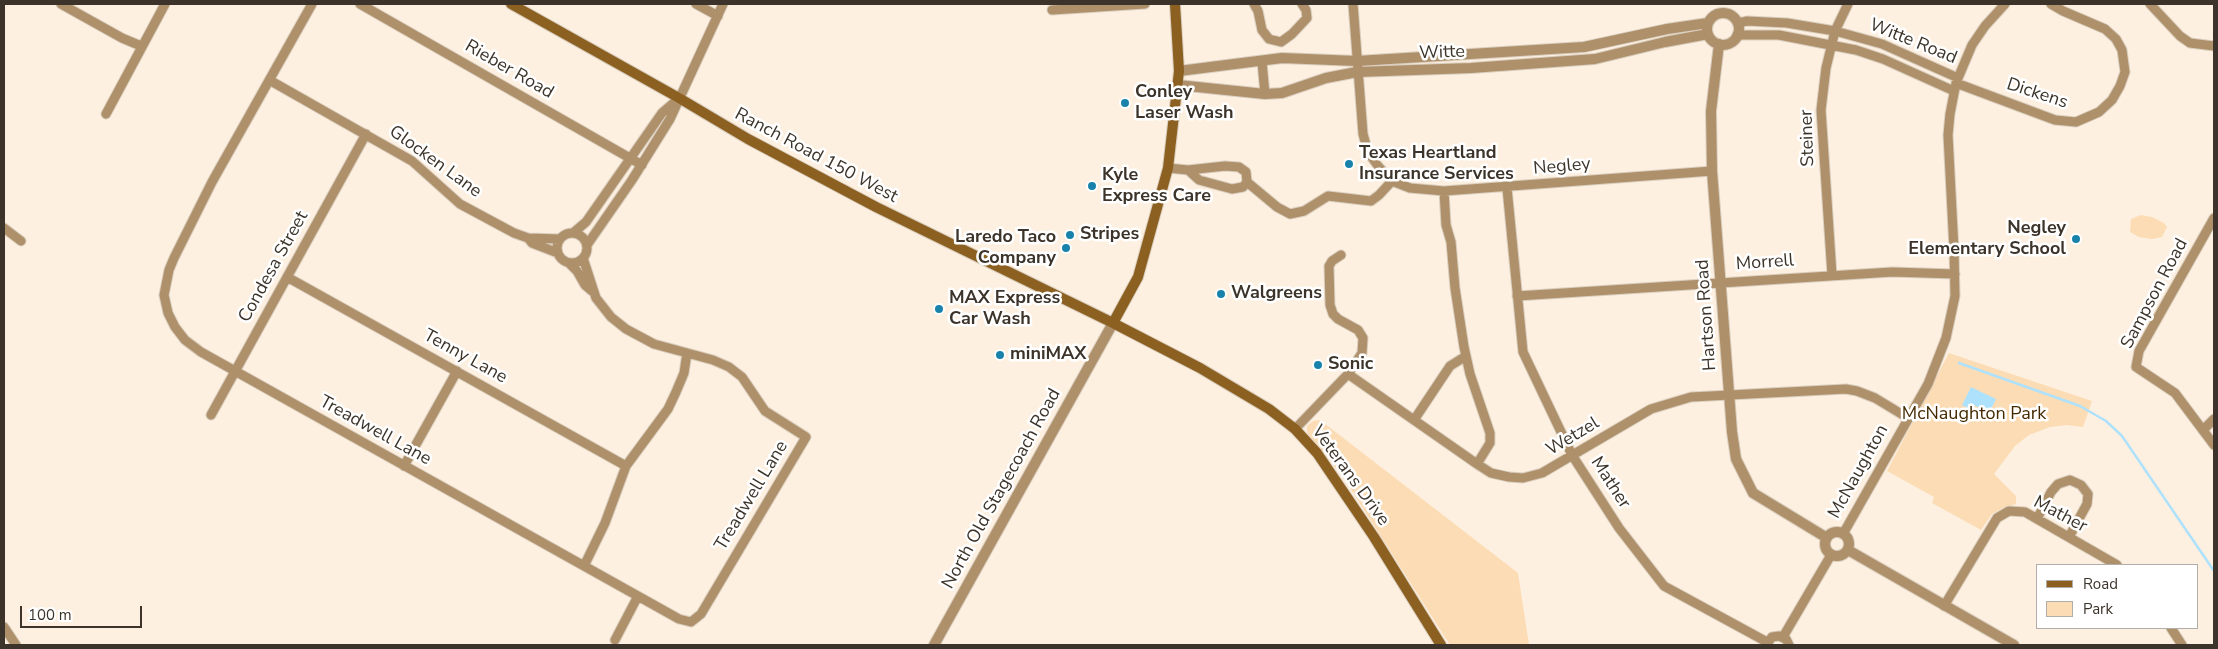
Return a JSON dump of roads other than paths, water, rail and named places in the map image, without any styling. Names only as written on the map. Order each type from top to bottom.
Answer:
[{"type":"main road","name":"Ranch Road 150 West","points":[[511,4],[748,139],[876,207],[1113,323]]},
{"type":"main road","points":[[1113,323],[1138,277],[1168,168],[1179,71],[1175,4]]},
{"type":"main road","name":"Veterans Drive","points":[[1113,323],[1200,368],[1269,409],[1295,429],[1317,453],[1374,537],[1441,645]]},
{"type":"street","points":[[60,4],[122,38],[141,46]]},
{"type":"street","points":[[106,114],[165,4]]},
{"type":"street","name":"Treadwell Lane","points":[[312,4],[271,81],[208,190],[174,258],[164,295],[168,312],[175,327],[185,340],[235,372],[686,622],[696,620],[806,437],[765,411],[742,377],[730,367],[713,360],[687,354]]},
{"type":"street","name":"Rieber Road","points":[[360,4],[642,165]]},
{"type":"street","points":[[696,4],[718,16]]},
{"type":"street","points":[[569,263],[583,258],[587,245],[642,165],[670,120],[723,4]]},
{"type":"street","points":[[1052,10],[1144,4]]},
{"type":"street","points":[[1254,4],[1258,11],[1262,30],[1269,39],[1281,42]]},
{"type":"street","points":[[1281,42],[1292,34],[1307,18],[1306,10],[1302,4]]},
{"type":"street","points":[[1247,182],[1277,207],[1290,214],[1304,211],[1328,196],[1371,201],[1392,181],[1368,152],[1363,134],[1353,4]]},
{"type":"street","name":"Steiner","points":[[1832,275],[1821,110],[1826,68],[1836,31],[1848,4]]},
{"type":"street","name":"McNaughton","points":[[1843,534],[1928,384],[1946,338],[1955,296],[1948,136],[1956,84],[1972,46],[1985,26],[2005,4]]},
{"type":"street","name":"Dickens","points":[[1956,84],[2055,120],[2076,122],[2099,112],[2117,93],[2123,79],[2125,64],[2120,44],[2100,25],[2063,11],[2051,4]]},
{"type":"street","points":[[2150,4],[2180,36],[2190,43],[2214,46]]},
{"type":"street","points":[[1729,9],[1738,23],[1738,35],[1728,44],[1719,44],[1714,42],[1708,34],[1708,23],[1718,14],[1729,9]]},
{"type":"street","name":"Witte Road","points":[[1738,23],[1747,21],[1777,23],[1836,31],[1882,44],[1956,84]]},
{"type":"street","name":"Witte","points":[[1179,71],[1282,58],[1357,61],[1584,47],[1667,29],[1708,23]]},
{"type":"street","name":"Witte","points":[[1178,85],[1265,94],[1282,93],[1326,78],[1358,72],[1595,59],[1708,34]]},
{"type":"street","name":"Witte Road","points":[[1738,35],[1779,35],[1856,50],[1956,84]]},
{"type":"street","points":[[1624,39],[1628,51]]},
{"type":"street","points":[[1281,42],[1282,58]]},
{"type":"street","name":"Hartson Road","points":[[1719,44],[1711,111],[1712,172],[1729,395],[1736,459],[1753,493],[1827,538]]},
{"type":"street","points":[[1541,50],[1541,63]]},
{"type":"street","points":[[1262,62],[1265,94]]},
{"type":"street","name":"Glocken Lane","points":[[271,81],[412,162],[460,204],[514,233],[528,238],[560,239]]},
{"type":"street","points":[[584,566],[605,523],[626,466],[668,409],[684,373],[687,354],[654,344],[626,329],[611,317],[592,291],[585,285],[577,271],[564,261],[557,248],[560,239],[564,235],[573,233],[586,222],[662,114],[679,98]]},
{"type":"street","name":"Condesa Street","points":[[211,415],[366,134]]},
{"type":"street","points":[[1168,168],[1188,170],[1225,166],[1239,167],[1246,172],[1247,182],[1243,187],[1232,189],[1199,180],[1188,170]]},
{"type":"street","name":"Negley","points":[[1392,181],[1410,188],[1444,191],[1712,172]]},
{"type":"street","name":"Mather","points":[[1507,188],[1523,352],[1572,455],[1619,528],[1664,586],[1766,644]]},
{"type":"street","points":[[1444,191],[1446,225],[1451,242],[1455,288],[1466,356],[1470,374],[1490,433],[1490,443],[1476,464]]},
{"type":"street","name":"Sampson Road","points":[[2214,218],[2139,350],[2136,367],[2175,393],[2204,429],[2214,445]]},
{"type":"street","points":[[4,228],[21,241]]},
{"type":"street","points":[[573,233],[582,236],[587,245]]},
{"type":"street","name":"Glocken Lane","points":[[528,238],[532,243],[558,253]]},
{"type":"street","points":[[1295,429],[1348,374],[1362,353],[1363,338],[1358,330],[1338,319],[1333,314],[1330,305],[1329,266],[1332,261],[1342,255]]},
{"type":"street","points":[[583,258],[592,291]]},
{"type":"street","name":"Morrell","points":[[1517,296],[1832,275],[1892,272],[1955,274]]},
{"type":"street","name":"Tenny Lane","points":[[287,277],[626,466]]},
{"type":"street","name":"North Old Stagecoach Road","points":[[934,645],[1113,323]]},
{"type":"street","points":[[1414,420],[1450,366],[1466,356]]},
{"type":"street","points":[[404,466],[457,371]]},
{"type":"street","name":"Wetzel","points":[[1348,374],[1491,473],[1523,478],[1542,473],[1651,409],[1691,397],[1846,389],[1875,398],[1908,418]]},
{"type":"street","points":[[2204,429],[2214,420]]},
{"type":"street","points":[[2037,519],[2051,492],[2058,484],[2070,480],[2081,485],[2088,494],[2087,504],[2069,537]]},
{"type":"street","name":"Mather","points":[[1944,606],[1998,518],[2009,511],[2025,512],[2115,564]]},
{"type":"street","points":[[1835,533],[1843,534],[1848,539],[1848,550],[1843,556],[1831,554],[1826,550],[1827,538],[1835,533]]},
{"type":"street","points":[[1848,550],[2014,645]]},
{"type":"street","points":[[1783,637],[1831,554]]},
{"type":"street","points":[[615,640],[638,596]]},
{"type":"street","points":[[4,627],[16,645]]},
{"type":"street","points":[[2172,629],[2182,645]]},
{"type":"street","points":[[1766,644],[1772,637],[1783,637]]},
{"type":"street","points":[[1783,637],[1789,645]]},
{"type":"water","points":[[1971,387],[1996,399],[1989,413],[1972,404],[1969,409],[1962,405]]},
{"type":"waterway","points":[[1959,363],[2080,406],[2106,421],[2122,436],[2214,571]]},
{"type":"place","name":"Conley Laser Wash","points":[[1125,103]]},
{"type":"place","name":"Texas Heartland Insurance Services","points":[[1349,164]]},
{"type":"place","name":"Kyle Express Care","points":[[1092,186]]},
{"type":"place","name":"Stripes","points":[[1070,235]]},
{"type":"place","name":"Negley Elementary School","points":[[2076,239]]},
{"type":"place","name":"Laredo Taco Company","points":[[1066,248]]},
{"type":"place","name":"Walgreens","points":[[1221,294]]},
{"type":"place","name":"MAX Express Car Wash","points":[[939,309]]},
{"type":"place","name":"miniMAX","points":[[1000,355]]},
{"type":"place","name":"Sonic","points":[[1318,365]]},
{"type":"park label","name":"McNaughton Park","points":[[1974,415]]}]
